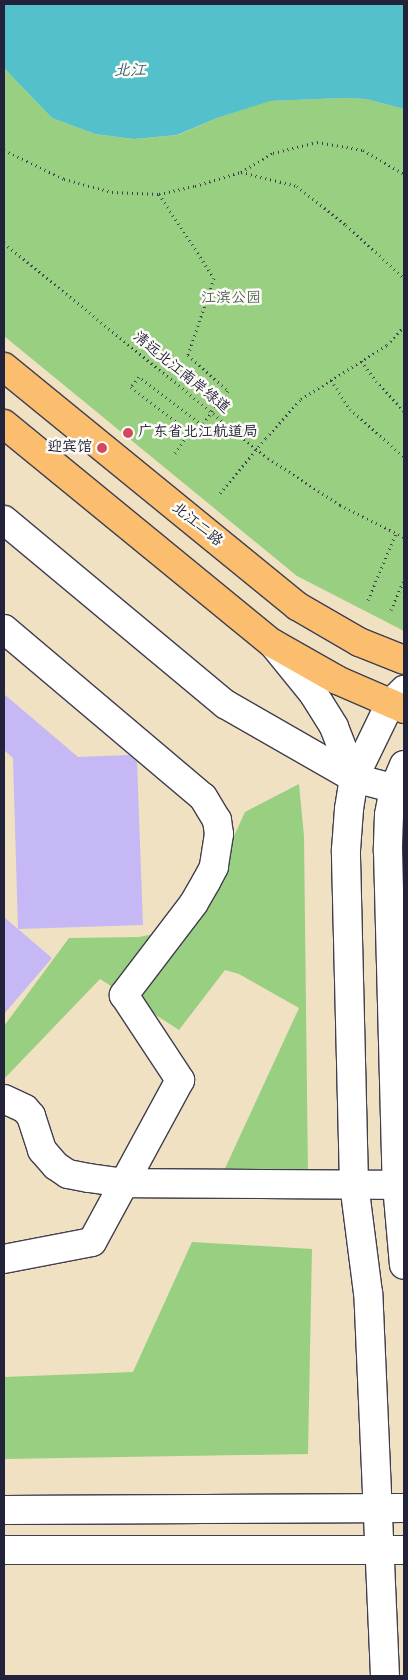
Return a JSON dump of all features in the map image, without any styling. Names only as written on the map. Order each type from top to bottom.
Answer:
[{"type":"main road","name":"北江二路","points":[[4,368],[297,606],[359,642],[404,660]]},
{"type":"main road","points":[[4,424],[272,643],[336,680],[399,701]]},
{"type":"street","points":[[4,520],[225,704],[354,778],[402,782],[389,815],[388,851],[397,1185],[404,1265]]},
{"type":"street","points":[[4,629],[203,797],[217,820],[218,850],[214,867],[194,904],[124,995],[180,1080],[92,1242],[4,1258]]},
{"type":"street","points":[[272,643],[313,693],[334,727],[354,778]]},
{"type":"street","points":[[385,1676],[392,1550],[378,1507],[368,1293],[354,1184],[346,850],[349,809],[354,778],[399,701]]},
{"type":"street","points":[[4,1099],[25,1109],[31,1116],[42,1150],[56,1166],[68,1174],[124,1183],[397,1185]]},
{"type":"street","points":[[4,1510],[404,1508]]},
{"type":"street","points":[[4,1550],[392,1550]]},
{"type":"path","points":[[4,150],[64,179],[112,192],[159,194],[241,172],[273,153],[317,142],[362,150],[404,174]]},
{"type":"path","points":[[241,172],[297,186],[346,225],[404,278]]},
{"type":"path","points":[[159,194],[214,278],[188,355],[228,392],[202,425],[139,377],[131,387],[190,432],[174,455]]},
{"type":"path","name":"清远北江南岸绿道","points":[[4,244],[268,458],[340,505],[404,537]]},
{"type":"path","points":[[220,493],[301,399],[388,344],[404,326]]},
{"type":"path","points":[[361,361],[376,381],[404,410]]},
{"type":"path","points":[[331,380],[350,409],[404,457]]},
{"type":"path","points":[[368,600],[396,534]]},
{"type":"path","points":[[391,610],[404,580]]},
{"type":"green space","name":"江滨公园","points":[[4,68],[52,118],[95,134],[134,139],[178,135],[217,118],[269,101],[366,99],[404,109],[404,631],[297,576],[4,336]]},
{"type":"green space","points":[[299,784],[304,836],[308,1177],[221,1177],[299,1008],[239,974],[225,970],[179,1030],[100,979],[4,1079],[4,1026],[69,938],[139,937],[193,926],[245,812]]},
{"type":"green space","points":[[192,1242],[312,1249],[308,1454],[4,1459],[4,1377],[133,1372]]},
{"type":"water","name":"北江","points":[[4,4],[404,4],[404,109],[366,99],[270,101],[217,118],[177,135],[134,139],[95,134],[52,118],[4,68]]},
{"type":"building","points":[[4,694],[78,757],[129,755],[137,762],[143,925],[18,929],[13,758],[4,750]]},
{"type":"building","points":[[4,917],[52,958],[4,1014]]},
{"type":"place","name":"广东省北江航道局","points":[[128,433]]},
{"type":"place","name":"迎宾馆","points":[[102,448]]}]
